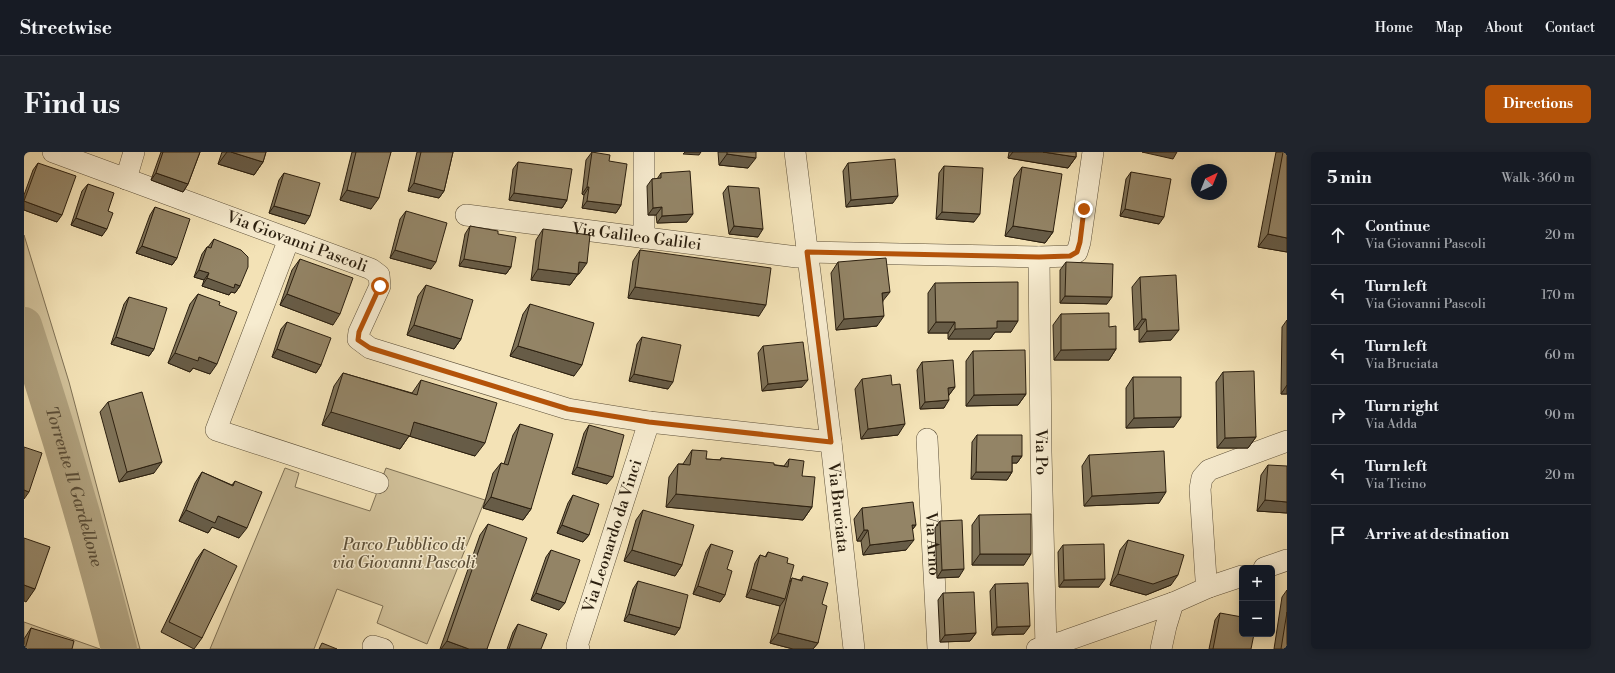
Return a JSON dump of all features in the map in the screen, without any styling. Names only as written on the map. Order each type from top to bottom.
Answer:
[{"type":"street","name":"Via Giovanni Pascoli","points":[[53,152],[371,269],[379,275],[380,286],[359,332],[358,340],[370,348],[568,409],[649,422],[831,442]]},
{"type":"street","points":[[126,179],[134,152]]},
{"type":"street","points":[[644,152],[644,238]]},
{"type":"street","name":"Via Bruciata","points":[[795,152],[831,442],[854,649]]},
{"type":"street","name":"Via Galileo Galilei","points":[[466,215],[797,257],[808,254],[1039,257],[1070,256],[1077,252],[1080,242],[1093,152]]},
{"type":"street","points":[[289,239],[216,430],[378,483]]},
{"type":"street","name":"Via Po","points":[[1039,257],[1042,648]]},
{"type":"street","name":"Via Leonardo da Vinci","points":[[579,649],[577,646],[649,422]]},
{"type":"street","name":"Via Arno","points":[[927,439],[938,649]]},
{"type":"street","points":[[1209,587],[1206,579],[1200,496],[1202,478],[1209,470],[1287,441]]},
{"type":"street","points":[[1273,565],[1287,560]]},
{"type":"street","points":[[1042,648],[1173,603],[1209,587],[1239,577]]},
{"type":"street","points":[[1161,649],[1173,603]]},
{"type":"green space","points":[[24,235],[69,382],[140,649],[103,649],[24,365]]},
{"type":"green space","name":"Parco Pubblico di via Giovanni Pascoli","points":[[285,468],[299,473],[295,487],[370,511],[386,468],[485,500],[427,644],[377,623],[383,606],[337,589],[314,649],[210,649]]},
{"type":"green space","points":[[24,622],[100,649],[24,649]]},
{"type":"building","points":[[163,152],[200,152],[188,184],[156,173]]},
{"type":"building","points":[[231,152],[266,152],[263,162]]},
{"type":"building","points":[[356,152],[391,152],[379,198],[347,190]]},
{"type":"building","points":[[421,152],[453,152],[444,191],[414,183]]},
{"type":"building","points":[[592,152],[610,155],[609,161],[627,164],[621,205],[587,201],[589,187],[587,187]]},
{"type":"building","points":[[727,152],[756,152],[756,158],[727,154]]},
{"type":"building","points":[[1043,152],[1076,152],[1076,157]]},
{"type":"building","points":[[1283,152],[1287,152],[1287,238],[1268,234]]},
{"type":"building","points":[[895,159],[898,196],[851,200],[848,163]]},
{"type":"building","points":[[518,162],[572,169],[567,200],[514,193]]},
{"type":"building","points":[[38,163],[76,176],[62,215],[24,201]]},
{"type":"building","points":[[944,166],[983,168],[980,214],[942,212]]},
{"type":"building","points":[[1022,167],[1062,174],[1053,232],[1013,226]]},
{"type":"building","points":[[690,171],[693,214],[662,216],[662,207],[653,208],[652,179],[661,178],[661,173]]},
{"type":"building","points":[[1131,172],[1171,179],[1164,217],[1125,209]]},
{"type":"building","points":[[284,173],[320,183],[310,216],[274,206]]},
{"type":"building","points":[[88,184],[114,193],[108,211],[113,213],[107,229],[76,218]]},
{"type":"building","points":[[728,186],[759,188],[763,229],[734,226]]},
{"type":"building","points":[[155,207],[190,219],[177,258],[142,246]]},
{"type":"building","points":[[406,211],[447,223],[436,262],[395,250]]},
{"type":"building","points":[[470,226],[498,231],[498,234],[516,237],[511,267],[464,259]]},
{"type":"building","points":[[543,229],[590,235],[587,263],[579,262],[578,274],[538,269]]},
{"type":"building","points":[[214,239],[241,250],[248,257],[248,267],[240,286],[235,284],[234,288],[207,278],[209,273],[199,270],[207,247],[211,248]]},
{"type":"building","points":[[640,250],[771,268],[766,305],[635,287]]},
{"type":"building","points":[[886,258],[890,292],[882,293],[884,316],[844,319],[838,262]]},
{"type":"building","points":[[300,259],[353,278],[340,314],[287,294]]},
{"type":"building","points":[[1066,262],[1113,264],[1112,297],[1065,296]]},
{"type":"building","points":[[1176,275],[1179,330],[1147,331],[1146,319],[1142,319],[1140,277]]},
{"type":"building","points":[[1018,282],[1018,321],[997,321],[997,328],[955,329],[955,322],[936,322],[935,283]]},
{"type":"building","points":[[426,285],[473,300],[461,339],[414,325]]},
{"type":"building","points":[[198,294],[220,302],[219,305],[237,312],[217,364],[199,357],[198,361],[175,353]]},
{"type":"building","points":[[129,297],[167,308],[154,349],[116,337]]},
{"type":"building","points":[[530,304],[594,323],[582,365],[518,346]]},
{"type":"building","points":[[1109,313],[1109,327],[1116,326],[1116,349],[1061,350],[1061,314]]},
{"type":"building","points":[[287,322],[331,338],[321,365],[277,349]]},
{"type":"building","points":[[642,337],[681,345],[673,382],[634,374]]},
{"type":"building","points":[[803,342],[808,380],[768,384],[763,346]]},
{"type":"building","points":[[1025,350],[1026,394],[974,395],[973,351]]},
{"type":"building","points":[[953,360],[955,387],[948,388],[949,400],[925,402],[922,362]]},
{"type":"building","points":[[1254,371],[1256,437],[1225,438],[1223,372]]},
{"type":"building","points":[[343,373],[417,395],[421,380],[497,403],[485,443],[414,422],[410,436],[331,412]]},
{"type":"building","points":[[891,375],[892,385],[900,384],[905,424],[868,429],[862,379]]},
{"type":"building","points":[[1133,377],[1181,377],[1181,417],[1134,418]]},
{"type":"building","points":[[142,392],[162,462],[127,472],[108,402]]},
{"type":"building","points":[[520,424],[553,434],[531,509],[491,497],[501,463],[508,465]]},
{"type":"building","points":[[589,425],[624,435],[613,477],[577,467]]},
{"type":"building","points":[[977,435],[1022,435],[1022,456],[1012,456],[1012,472],[976,472]]},
{"type":"building","points":[[24,447],[42,453],[29,492],[24,490]]},
{"type":"building","points":[[692,450],[707,451],[706,459],[721,460],[721,458],[774,463],[774,465],[788,467],[789,459],[804,461],[802,476],[815,477],[812,507],[676,494],[678,464],[690,465]]},
{"type":"building","points":[[1164,451],[1166,492],[1092,496],[1089,455]]},
{"type":"building","points":[[1268,465],[1287,466],[1287,502],[1265,500]]},
{"type":"building","points":[[202,472],[233,486],[235,481],[262,492],[247,528],[218,516],[215,523],[186,510]]},
{"type":"building","points":[[573,495],[599,504],[589,535],[562,525]]},
{"type":"building","points":[[913,502],[916,525],[912,525],[914,540],[870,545],[868,530],[864,530],[862,508]]},
{"type":"building","points":[[643,510],[694,525],[682,565],[632,550]]},
{"type":"building","points":[[1031,514],[1031,554],[980,554],[979,515]]},
{"type":"building","points":[[962,520],[964,569],[942,570],[940,521]]},
{"type":"building","points":[[488,524],[527,538],[487,649],[469,649],[447,641]]},
{"type":"building","points":[[24,538],[50,547],[35,589],[24,585]]},
{"type":"building","points":[[1128,540],[1184,555],[1178,575],[1153,584],[1118,574]]},
{"type":"building","points":[[711,544],[733,551],[727,569],[732,571],[725,595],[698,586]]},
{"type":"building","points":[[1104,544],[1105,579],[1064,580],[1063,545]]},
{"type":"building","points":[[204,549],[237,566],[202,638],[169,622]]},
{"type":"building","points":[[551,550],[580,560],[565,603],[536,593]]},
{"type":"building","points":[[768,552],[788,558],[787,563],[794,565],[785,599],[751,589],[760,555],[766,557]]},
{"type":"building","points":[[803,576],[828,583],[822,604],[827,606],[818,643],[778,633],[792,578],[802,581]]},
{"type":"building","points":[[638,581],[688,595],[680,628],[629,614]]},
{"type":"building","points":[[1028,583],[1030,626],[997,627],[995,584]]},
{"type":"building","points":[[974,592],[976,633],[945,635],[943,593]]},
{"type":"building","points":[[1287,612],[1287,649],[1281,649]]},
{"type":"building","points":[[1220,613],[1239,616],[1239,637],[1253,637],[1251,649],[1213,649]]},
{"type":"building","points":[[518,624],[547,634],[541,649],[509,649]]},
{"type":"building","points":[[31,628],[74,641],[72,649],[25,649]]},
{"type":"building","points":[[322,643],[337,649],[319,649]]},
{"type":"waterway","name":"Torrente Il Gardellone","points":[[24,325],[74,486],[119,649]]},
{"type":"route","points":[[380,286],[359,332],[358,340],[370,348],[568,409],[649,422],[831,442],[807,252],[1039,257],[1070,256],[1077,252],[1080,242],[1084,209]]}]
